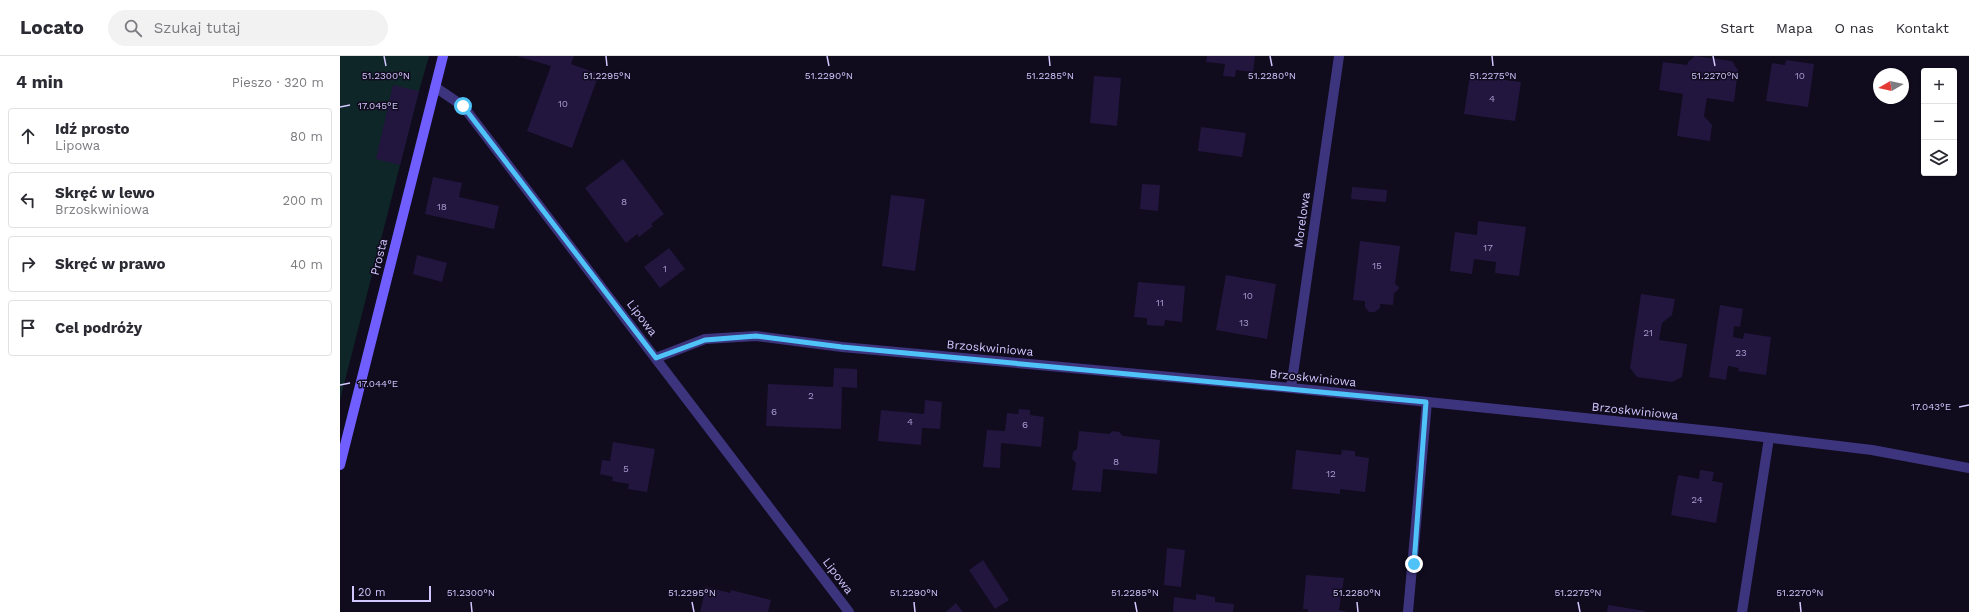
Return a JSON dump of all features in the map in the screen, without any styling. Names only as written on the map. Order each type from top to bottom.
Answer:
[{"type":"street","name":"Prosta","points":[[340,465],[443,56]]},
{"type":"street","name":"Morelowa","points":[[1290,388],[1339,56]]},
{"type":"street","name":"Lipowa","points":[[435,87],[463,106],[849,612]]},
{"type":"street","name":"Brzoskwiniowa","points":[[656,358],[705,340],[756,336],[842,347],[1290,388],[1769,438],[1872,450],[1969,468]]},
{"type":"street","points":[[1408,612],[1414,564],[1426,402]]},
{"type":"street","points":[[1742,612],[1769,438]]},
{"type":"green space","points":[[340,56],[429,56],[340,400]]},
{"type":"building","points":[[517,56],[574,56],[571,64],[599,74],[572,148],[527,131],[551,66]]},
{"type":"building","points":[[1207,56],[1255,56],[1253,72],[1236,70],[1235,77],[1223,76],[1225,64],[1206,62]]},
{"type":"building","points":[[1695,56],[1732,61],[1738,70],[1734,102],[1707,98],[1704,116],[1712,125],[1710,141],[1677,136],[1683,94],[1659,90],[1663,62],[1687,65],[1688,62]]},
{"type":"building","points":[[1786,60],[1814,64],[1808,107],[1766,101],[1772,63],[1785,65]]},
{"type":"building","points":[[1478,73],[1492,74],[1491,78],[1521,82],[1515,121],[1464,114],[1470,75],[1478,76]]},
{"type":"building","points":[[1094,76],[1121,78],[1117,126],[1090,123]]},
{"type":"building","points":[[393,85],[419,91],[400,165],[376,159]]},
{"type":"building","points":[[1201,127],[1246,133],[1242,157],[1198,151]]},
{"type":"building","points":[[623,159],[664,214],[651,224],[653,226],[639,237],[637,234],[626,243],[585,188]]},
{"type":"building","points":[[433,177],[462,183],[459,197],[499,206],[494,229],[425,214]]},
{"type":"building","points":[[1142,184],[1160,185],[1158,211],[1140,209]]},
{"type":"building","points":[[1352,187],[1387,190],[1386,202],[1351,199]]},
{"type":"building","points":[[891,195],[925,199],[915,271],[882,266]]},
{"type":"building","points":[[1478,221],[1526,227],[1519,276],[1495,273],[1496,262],[1474,259],[1472,274],[1450,271],[1455,232],[1477,235]]},
{"type":"building","points":[[1360,241],[1400,246],[1395,284],[1399,287],[1394,293],[1393,305],[1380,304],[1380,308],[1375,312],[1369,312],[1365,307],[1365,301],[1353,300]]},
{"type":"building","points":[[669,248],[685,269],[660,288],[644,267]]},
{"type":"building","points":[[417,255],[447,263],[442,282],[413,274]]},
{"type":"building","points":[[1226,275],[1276,284],[1267,339],[1216,330]]},
{"type":"building","points":[[1138,282],[1185,286],[1182,322],[1165,320],[1164,326],[1147,325],[1147,318],[1134,317]]},
{"type":"building","points":[[1641,294],[1675,299],[1672,315],[1662,323],[1659,340],[1687,344],[1682,377],[1672,382],[1637,377],[1630,368]]},
{"type":"building","points":[[1720,305],[1743,309],[1740,327],[1734,326],[1733,337],[1743,339],[1744,333],[1771,337],[1766,375],[1738,371],[1739,368],[1728,366],[1726,380],[1709,377]]},
{"type":"building","points":[[834,368],[857,369],[857,388],[842,387],[841,429],[766,426],[768,384],[833,387]]},
{"type":"building","points":[[925,400],[942,402],[940,429],[922,428],[921,445],[878,441],[881,410],[924,414]]},
{"type":"building","points":[[1019,409],[1030,410],[1030,415],[1044,417],[1041,447],[1001,443],[1000,468],[983,467],[987,430],[1005,431],[1007,413],[1018,414]]},
{"type":"building","points":[[1079,431],[1109,434],[1113,431],[1119,432],[1123,436],[1160,440],[1157,474],[1103,469],[1101,492],[1072,490],[1076,463],[1072,459],[1073,452],[1077,449]]},
{"type":"building","points":[[613,442],[655,449],[647,492],[628,489],[629,484],[612,481],[613,477],[600,474],[602,460],[610,461]]},
{"type":"building","points":[[1296,450],[1341,455],[1342,450],[1355,451],[1355,456],[1369,458],[1365,492],[1340,489],[1340,494],[1292,489]]},
{"type":"building","points":[[1700,470],[1714,472],[1712,481],[1723,483],[1716,523],[1671,515],[1678,475],[1699,479]]},
{"type":"building","points":[[1167,548],[1185,550],[1181,587],[1164,585]]},
{"type":"building","points":[[983,560],[1009,600],[995,609],[969,570]]},
{"type":"building","points":[[1306,575],[1344,578],[1339,610],[1348,612],[1308,612],[1308,609],[1303,609]]},
{"type":"building","points":[[706,587],[730,593],[731,590],[771,600],[768,612],[700,612]]},
{"type":"building","points":[[1196,594],[1215,597],[1215,602],[1234,604],[1233,612],[1173,612],[1174,597],[1196,600]]},
{"type":"building","points":[[956,603],[963,612],[945,612],[947,611]]},
{"type":"building","points":[[1608,605],[1645,611],[1645,612],[1607,612]]},
{"type":"route","points":[[463,106],[656,358],[705,340],[756,336],[842,347],[1426,402],[1414,564]]}]
